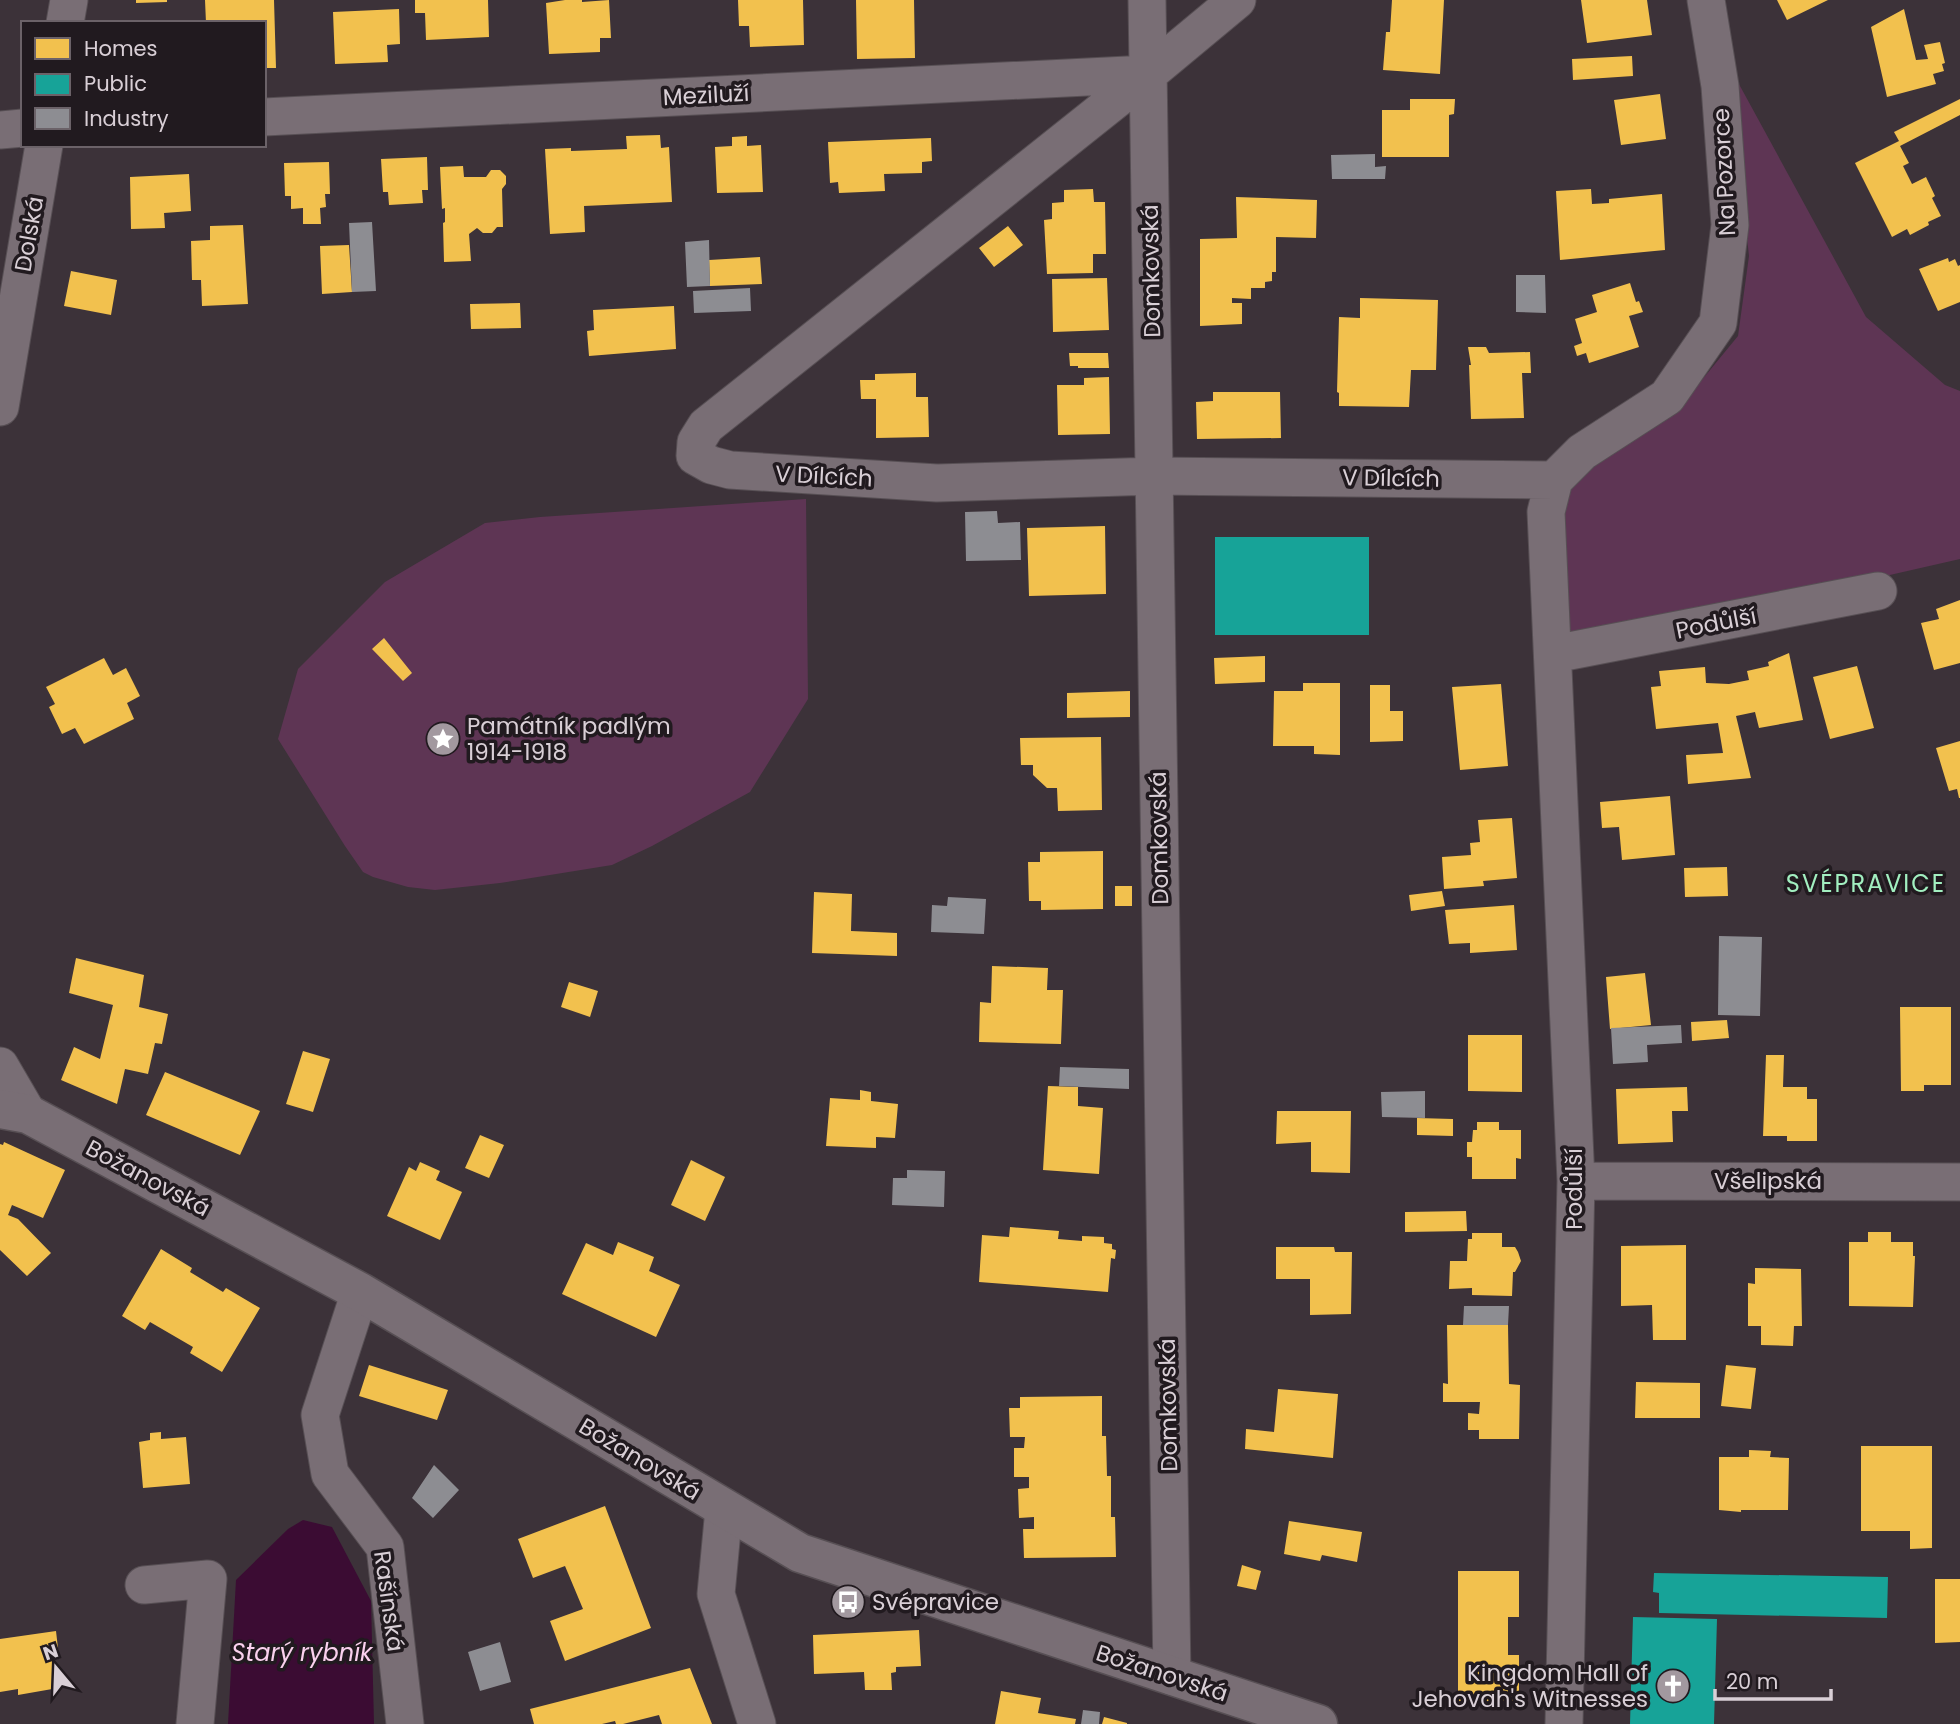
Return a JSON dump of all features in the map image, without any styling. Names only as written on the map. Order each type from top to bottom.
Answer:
[{"type":"street","points":[[65,21],[69,0]]},
{"type":"street","name":"Domkovská","points":[[1147,0],[1172,1676]]},
{"type":"street","points":[[1148,74],[1237,0]]},
{"type":"street","name":"Na Pozorce","points":[[1554,480],[1582,452],[1667,397],[1718,323],[1730,225],[1720,86],[1706,0]]},
{"type":"street","name":"Meziluží","points":[[266,117],[1148,74]]},
{"type":"street","name":"V Dílcích","points":[[1148,74],[706,426],[696,442],[695,456],[710,465],[730,470],[937,483],[1154,476],[1554,480]]},
{"type":"street","points":[[0,130],[21,128]]},
{"type":"street","name":"Dolská","points":[[0,407],[44,147]]},
{"type":"street","name":"Podůlší","points":[[1554,480],[1546,512],[1576,1181],[1564,1724]]},
{"type":"street","name":"Podůlší","points":[[1553,654],[1878,591]]},
{"type":"street","points":[[0,1066],[14,1112]]},
{"type":"street","name":"Božanovská","points":[[14,1112],[360,1292],[800,1553],[1318,1724]]},
{"type":"street","name":"Všelipská","points":[[1576,1181],[1960,1182]]},
{"type":"street","name":"Rašínská","points":[[360,1292],[320,1415],[330,1474],[385,1547],[405,1724]]},
{"type":"street","points":[[724,1509],[716,1594],[757,1724]]},
{"type":"street","points":[[144,1586],[208,1579],[195,1724]]},
{"type":"shaded area","points":[[1728,64],[1866,317],[1945,385],[1960,391],[1960,559],[1683,622],[1568,639],[1559,513],[1576,476],[1678,409],[1738,336],[1749,256]]},
{"type":"shaded area","points":[[806,499],[808,699],[750,792],[612,865],[500,883],[435,890],[408,887],[373,877],[363,872],[345,846],[278,739],[298,669],[385,582],[485,523]]},
{"type":"water","name":"Starý rybník","points":[[303,1520],[332,1527],[371,1601],[374,1724],[228,1724],[236,1580],[288,1529]]},
{"type":"building: Homes","points":[[136,0],[167,0],[167,2],[136,3]]},
{"type":"building: Homes","points":[[205,0],[274,0],[276,68],[266,68],[266,21],[206,21]]},
{"type":"building: Homes","points":[[415,0],[488,0],[489,37],[426,40],[425,13],[415,13]]},
{"type":"building: Homes","points":[[609,0],[611,38],[600,38],[600,52],[549,54],[546,3]]},
{"type":"building: Homes","points":[[738,0],[803,0],[804,45],[750,47],[749,26],[739,26]]},
{"type":"building: Homes","points":[[856,0],[914,0],[915,58],[857,59]]},
{"type":"building: Homes","points":[[1392,0],[1444,0],[1440,74],[1383,70]]},
{"type":"building: Homes","points":[[1581,0],[1647,0],[1652,35],[1587,43]]},
{"type":"building: Homes","points":[[1777,0],[1828,0],[1787,20]]},
{"type":"building: Homes","points":[[399,9],[400,44],[387,45],[388,62],[335,64],[333,12]]},
{"type":"building: Homes","points":[[1904,9],[1916,60],[1928,59],[1924,45],[1940,42],[1944,71],[1933,74],[1936,84],[1887,97],[1871,27]]},
{"type":"building: Homes","points":[[1632,56],[1633,76],[1573,80],[1572,59]]},
{"type":"building: Homes","points":[[1660,94],[1666,139],[1621,145],[1614,100]]},
{"type":"building: Homes","points":[[1410,99],[1455,99],[1454,114],[1449,115],[1449,157],[1382,157],[1382,110],[1410,110]]},
{"type":"building: Homes","points":[[1960,99],[1960,115],[1900,146],[1909,163],[1903,166],[1912,184],[1926,177],[1941,216],[1910,235],[1907,229],[1892,237],[1855,163],[1899,141],[1894,132]]},
{"type":"building: Homes","points":[[660,135],[661,148],[669,147],[672,202],[584,206],[585,232],[550,234],[545,149],[627,149],[626,136]]},
{"type":"building: Homes","points":[[747,136],[747,146],[761,145],[763,192],[717,193],[715,147],[732,146],[732,137]]},
{"type":"building: Homes","points":[[931,138],[932,161],[922,162],[922,173],[884,174],[885,191],[839,193],[838,182],[830,183],[828,142]]},
{"type":"building: Homes","points":[[427,157],[428,190],[422,190],[423,203],[389,205],[388,192],[383,192],[381,159]]},
{"type":"building: Homes","points":[[329,162],[330,194],[325,194],[326,207],[320,208],[321,224],[303,224],[303,208],[291,209],[291,196],[285,196],[284,163]]},
{"type":"building: Homes","points":[[463,166],[464,177],[486,177],[491,170],[500,170],[506,176],[506,184],[502,189],[503,227],[497,227],[492,233],[483,233],[477,228],[469,234],[471,261],[444,262],[445,208],[442,209],[440,167]]},
{"type":"building: Homes","points":[[189,174],[191,211],[164,213],[165,228],[131,229],[130,177]]},
{"type":"building: Homes","points":[[1093,189],[1094,202],[1105,202],[1106,254],[1093,254],[1093,273],[1047,274],[1044,220],[1052,219],[1052,203],[1064,202],[1064,190]]},
{"type":"building: Homes","points":[[1591,189],[1592,204],[1609,203],[1609,199],[1662,194],[1665,250],[1560,260],[1556,191]]},
{"type":"building: Homes","points":[[1236,197],[1317,200],[1316,238],[1276,237],[1276,272],[1272,272],[1272,281],[1265,282],[1265,288],[1251,288],[1251,299],[1232,298],[1232,303],[1242,303],[1242,324],[1200,326],[1200,239],[1237,238]]},
{"type":"building: Homes","points":[[243,225],[248,304],[202,306],[201,280],[192,280],[191,241],[210,240],[210,226]]},
{"type":"building: Homes","points":[[1008,226],[1023,245],[994,267],[979,248]]},
{"type":"building: Homes","points":[[349,245],[352,292],[322,294],[320,246]]},
{"type":"building: Homes","points":[[760,257],[762,284],[710,286],[709,260]]},
{"type":"building: Homes","points":[[1948,258],[1949,262],[1955,259],[1958,266],[1960,265],[1960,302],[1938,311],[1919,269]]},
{"type":"building: Homes","points":[[71,271],[117,280],[111,315],[64,306]]},
{"type":"building: Homes","points":[[1107,278],[1109,330],[1053,332],[1052,279]]},
{"type":"building: Homes","points":[[1630,283],[1636,302],[1639,301],[1643,312],[1629,316],[1639,347],[1589,363],[1586,353],[1577,356],[1574,346],[1582,343],[1575,319],[1597,312],[1592,295]]},
{"type":"building: Homes","points":[[1360,298],[1438,300],[1436,370],[1411,370],[1409,407],[1339,406],[1339,317],[1360,318]]},
{"type":"building: Homes","points":[[520,303],[521,328],[471,329],[470,304]]},
{"type":"building: Homes","points":[[674,306],[676,349],[589,356],[587,331],[594,330],[593,310]]},
{"type":"building: Homes","points":[[1468,347],[1486,347],[1489,353],[1530,352],[1531,373],[1522,373],[1524,418],[1471,419],[1471,365]]},
{"type":"building: Homes","points":[[1069,353],[1108,353],[1109,368],[1070,366]]},
{"type":"building: Homes","points":[[916,373],[916,397],[928,397],[929,437],[876,438],[876,399],[861,399],[860,380],[875,380],[875,374]]},
{"type":"building: Homes","points":[[1109,377],[1110,434],[1058,435],[1057,385],[1084,385],[1084,378]]},
{"type":"building: Homes","points":[[1213,392],[1280,392],[1281,438],[1197,439],[1196,402],[1213,401]]},
{"type":"building: Homes","points":[[1105,526],[1106,594],[1029,596],[1027,528]]},
{"type":"building: Homes","points":[[1960,600],[1960,663],[1934,670],[1921,623],[1939,619],[1936,609]]},
{"type":"building: Homes","points":[[384,638],[412,673],[403,681],[372,649]]},
{"type":"building: Homes","points":[[1789,653],[1803,720],[1759,728],[1755,712],[1736,716],[1751,778],[1688,784],[1686,755],[1723,753],[1718,723],[1656,729],[1651,687],[1661,686],[1659,671],[1705,667],[1706,683],[1729,684],[1749,680],[1747,671],[1769,666],[1768,662]]},
{"type":"building: Homes","points":[[1265,656],[1265,682],[1215,684],[1214,658]]},
{"type":"building: Homes","points":[[104,658],[113,675],[126,668],[140,696],[127,703],[134,719],[84,744],[75,728],[62,734],[49,707],[55,704],[46,687]]},
{"type":"building: Homes","points":[[1857,666],[1874,728],[1830,739],[1813,677]]},
{"type":"building: Homes","points":[[1303,683],[1340,683],[1340,755],[1314,754],[1314,746],[1273,746],[1274,691],[1303,691]]},
{"type":"building: Homes","points":[[1501,684],[1508,766],[1460,770],[1452,687]]},
{"type":"building: Homes","points":[[1370,685],[1390,685],[1390,711],[1403,711],[1403,741],[1370,742]]},
{"type":"building: Homes","points":[[1130,691],[1130,717],[1067,718],[1067,693]]},
{"type":"building: Homes","points":[[1101,737],[1102,810],[1058,811],[1057,788],[1047,788],[1033,775],[1033,765],[1021,765],[1020,738]]},
{"type":"building: Homes","points":[[1960,741],[1959,798],[1957,789],[1949,791],[1936,748]]},
{"type":"building: Homes","points":[[1670,796],[1675,855],[1622,860],[1619,827],[1602,828],[1600,802]]},
{"type":"building: Homes","points":[[1512,818],[1517,878],[1483,881],[1484,886],[1444,889],[1442,857],[1471,855],[1470,843],[1480,842],[1478,820]]},
{"type":"building: Homes","points":[[1103,851],[1103,909],[1041,910],[1041,901],[1029,901],[1028,862],[1040,862],[1040,852]]},
{"type":"building: Homes","points":[[1727,867],[1728,896],[1685,897],[1684,868]]},
{"type":"building: Homes","points":[[1115,886],[1132,886],[1132,906],[1115,906]]},
{"type":"building: Homes","points":[[1442,891],[1445,906],[1411,911],[1409,895]]},
{"type":"building: Homes","points":[[814,892],[852,894],[851,931],[897,933],[897,956],[812,953]]},
{"type":"building: Homes","points":[[1514,905],[1517,950],[1470,953],[1470,943],[1449,944],[1445,910]]},
{"type":"building: Homes","points":[[76,958],[144,975],[139,1007],[168,1014],[162,1044],[155,1043],[148,1074],[125,1069],[117,1104],[61,1080],[74,1047],[100,1059],[113,1005],[69,993]]},
{"type":"building: Homes","points":[[992,966],[1048,968],[1047,990],[1063,990],[1061,1044],[979,1042],[980,1002],[991,1003]]},
{"type":"building: Homes","points":[[1645,973],[1651,1025],[1610,1029],[1606,977]]},
{"type":"building: Homes","points":[[569,982],[598,991],[590,1017],[561,1007]]},
{"type":"building: Homes","points":[[1900,1007],[1951,1007],[1951,1085],[1924,1085],[1924,1091],[1901,1091]]},
{"type":"building: Homes","points":[[1727,1020],[1729,1038],[1692,1041],[1691,1022]]},
{"type":"building: Homes","points":[[1468,1035],[1522,1035],[1522,1092],[1468,1091]]},
{"type":"building: Homes","points":[[303,1051],[330,1059],[313,1112],[286,1104]]},
{"type":"building: Homes","points":[[1766,1055],[1784,1055],[1783,1087],[1807,1087],[1807,1099],[1817,1099],[1817,1141],[1787,1141],[1787,1136],[1763,1136]]},
{"type":"building: Homes","points":[[165,1072],[260,1111],[240,1155],[146,1115]]},
{"type":"building: Homes","points":[[1048,1086],[1078,1087],[1078,1106],[1103,1108],[1099,1174],[1043,1170]]},
{"type":"building: Homes","points":[[1687,1087],[1688,1111],[1672,1111],[1673,1142],[1618,1144],[1616,1089]]},
{"type":"building: Homes","points":[[860,1090],[871,1092],[871,1101],[898,1104],[895,1138],[876,1137],[876,1148],[826,1146],[830,1098],[860,1100]]},
{"type":"building: Homes","points":[[1277,1111],[1351,1111],[1350,1173],[1311,1172],[1311,1142],[1276,1144]]},
{"type":"building: Homes","points":[[1417,1118],[1453,1119],[1453,1136],[1417,1135]]},
{"type":"building: Homes","points":[[1477,1122],[1499,1122],[1499,1130],[1521,1130],[1521,1159],[1516,1158],[1516,1179],[1472,1179],[1472,1157],[1467,1157],[1467,1142],[1472,1142]]},
{"type":"building: Homes","points":[[480,1135],[504,1145],[489,1178],[465,1168]]},
{"type":"building: Homes","points":[[4,1142],[65,1170],[43,1218],[12,1205],[8,1215],[18,1219],[51,1253],[27,1276],[0,1250],[0,1144],[3,1145]]},
{"type":"building: Homes","points":[[691,1160],[725,1177],[705,1221],[671,1205]]},
{"type":"building: Homes","points":[[420,1162],[440,1171],[436,1180],[462,1192],[440,1240],[387,1216],[409,1167],[416,1171]]},
{"type":"building: Homes","points":[[1466,1211],[1467,1231],[1405,1232],[1405,1212]]},
{"type":"building: Homes","points":[[1010,1227],[1059,1231],[1058,1239],[1082,1241],[1082,1236],[1104,1237],[1104,1243],[1112,1244],[1112,1249],[1116,1250],[1115,1259],[1111,1258],[1108,1292],[979,1282],[982,1235],[1009,1237]]},
{"type":"building: Homes","points":[[1868,1232],[1891,1232],[1891,1242],[1913,1242],[1913,1307],[1849,1306],[1849,1242],[1868,1242]]},
{"type":"building: Homes","points":[[1472,1233],[1502,1233],[1502,1247],[1515,1247],[1521,1261],[1513,1272],[1512,1296],[1472,1295],[1472,1288],[1449,1289],[1450,1261],[1467,1261],[1468,1239],[1472,1239]]},
{"type":"building: Homes","points":[[618,1242],[654,1257],[649,1271],[680,1285],[656,1337],[562,1294],[586,1243],[613,1255]]},
{"type":"building: Homes","points":[[1686,1245],[1686,1340],[1653,1340],[1652,1305],[1621,1306],[1621,1246]]},
{"type":"building: Homes","points":[[1276,1247],[1334,1247],[1335,1252],[1352,1252],[1351,1314],[1310,1315],[1310,1279],[1276,1279]]},
{"type":"building: Homes","points":[[161,1249],[192,1268],[190,1272],[223,1292],[226,1288],[260,1308],[222,1372],[190,1353],[193,1347],[150,1322],[145,1330],[122,1316]]},
{"type":"building: Homes","points":[[1755,1268],[1801,1269],[1802,1326],[1794,1326],[1793,1346],[1761,1345],[1761,1326],[1748,1326],[1748,1283],[1755,1284]]},
{"type":"building: Homes","points":[[1447,1325],[1508,1325],[1509,1384],[1520,1385],[1519,1439],[1479,1439],[1479,1430],[1468,1430],[1468,1413],[1479,1414],[1480,1402],[1443,1402],[1443,1383],[1448,1384]]},
{"type":"building: Homes","points":[[369,1365],[448,1390],[437,1420],[359,1396]]},
{"type":"building: Homes","points":[[1726,1365],[1756,1368],[1751,1409],[1721,1406]]},
{"type":"building: Homes","points":[[1636,1382],[1700,1383],[1700,1418],[1635,1418]]},
{"type":"building: Homes","points":[[1278,1389],[1338,1394],[1333,1458],[1245,1449],[1246,1429],[1274,1432]]},
{"type":"building: Homes","points":[[1102,1396],[1102,1436],[1106,1436],[1107,1476],[1111,1476],[1111,1517],[1115,1517],[1116,1557],[1024,1558],[1023,1529],[1034,1529],[1034,1517],[1019,1518],[1018,1489],[1029,1488],[1029,1477],[1014,1477],[1014,1448],[1024,1448],[1025,1437],[1010,1437],[1009,1408],[1020,1408],[1020,1397]]},
{"type":"building: Homes","points":[[161,1432],[161,1439],[186,1437],[190,1484],[143,1488],[139,1442],[150,1440],[150,1433]]},
{"type":"building: Homes","points":[[1861,1446],[1932,1446],[1932,1548],[1910,1549],[1910,1531],[1861,1531]]},
{"type":"building: Homes","points":[[1749,1450],[1771,1451],[1770,1457],[1789,1458],[1788,1510],[1719,1510],[1719,1457],[1749,1457]]},
{"type":"building: Homes","points":[[605,1506],[651,1628],[565,1661],[550,1621],[583,1609],[565,1566],[533,1578],[518,1539]]},
{"type":"building: Homes","points":[[1289,1521],[1362,1532],[1357,1562],[1322,1555],[1320,1561],[1284,1554]]},
{"type":"building: Homes","points":[[1242,1565],[1261,1571],[1256,1590],[1237,1586]]},
{"type":"building: Homes","points":[[1458,1571],[1519,1571],[1519,1617],[1508,1617],[1508,1655],[1519,1655],[1519,1701],[1458,1701]]},
{"type":"building: Homes","points":[[1935,1579],[1960,1579],[1960,1642],[1935,1643]]},
{"type":"building: Homes","points":[[919,1630],[921,1666],[896,1667],[896,1672],[891,1673],[892,1690],[865,1690],[864,1672],[814,1674],[813,1635]]},
{"type":"building: Homes","points":[[56,1631],[59,1657],[53,1657],[58,1688],[18,1695],[18,1689],[0,1692],[0,1639]]},
{"type":"building: Homes","points":[[690,1668],[712,1724],[662,1724],[659,1715],[623,1724],[616,1724],[615,1721],[602,1724],[534,1724],[530,1709]]},
{"type":"building: Homes","points":[[1001,1691],[1041,1698],[1038,1713],[1076,1719],[1075,1724],[995,1724]]},
{"type":"building: Homes","points":[[1104,1717],[1127,1723],[1127,1724],[1102,1724]]},
{"type":"building: Public","points":[[1215,537],[1369,537],[1369,635],[1215,635]]},
{"type":"building: Public","points":[[1654,1573],[1888,1577],[1887,1618],[1659,1613],[1659,1593],[1653,1592]]},
{"type":"building: Public","points":[[1633,1617],[1717,1619],[1714,1724],[1630,1724]]},
{"type":"building: Industry","points":[[1375,154],[1375,167],[1386,166],[1385,179],[1332,179],[1331,155]]},
{"type":"building: Industry","points":[[372,222],[376,291],[352,292],[349,223]]},
{"type":"building: Industry","points":[[709,240],[710,286],[687,287],[685,242]]},
{"type":"building: Industry","points":[[1516,275],[1545,275],[1546,313],[1516,312]]},
{"type":"building: Industry","points":[[750,288],[751,311],[694,313],[693,291]]},
{"type":"building: Industry","points":[[997,511],[998,523],[1020,522],[1021,560],[966,561],[965,512]]},
{"type":"building: Industry","points":[[948,897],[986,899],[984,934],[931,932],[932,905],[947,906]]},
{"type":"building: Industry","points":[[1719,936],[1762,937],[1760,1016],[1718,1015]]},
{"type":"building: Industry","points":[[1681,1025],[1682,1043],[1647,1045],[1648,1062],[1613,1064],[1611,1028]]},
{"type":"building: Industry","points":[[1060,1067],[1129,1069],[1129,1089],[1059,1086]]},
{"type":"building: Industry","points":[[1425,1091],[1425,1118],[1382,1117],[1381,1092]]},
{"type":"building: Industry","points":[[907,1170],[945,1171],[944,1207],[892,1205],[893,1178],[907,1178]]},
{"type":"building: Industry","points":[[1464,1306],[1509,1306],[1508,1325],[1463,1325]]},
{"type":"building: Industry","points":[[434,1465],[459,1490],[433,1518],[412,1498]]},
{"type":"building: Industry","points":[[500,1642],[511,1682],[480,1691],[468,1652]]},
{"type":"building: Industry","points":[[1083,1710],[1100,1712],[1099,1724],[1081,1724]]},
{"type":"place","name":"Památník padlým 1914-1918","points":[[443,739]]},
{"type":"place","name":"Svépravice","points":[[848,1602]]},
{"type":"place","name":"Kingdom Hall of Jehovah's Witnesses","points":[[1673,1686]]},
{"type":"district","name":"SVÉPRAVICE","points":[[1866,884]]}]
